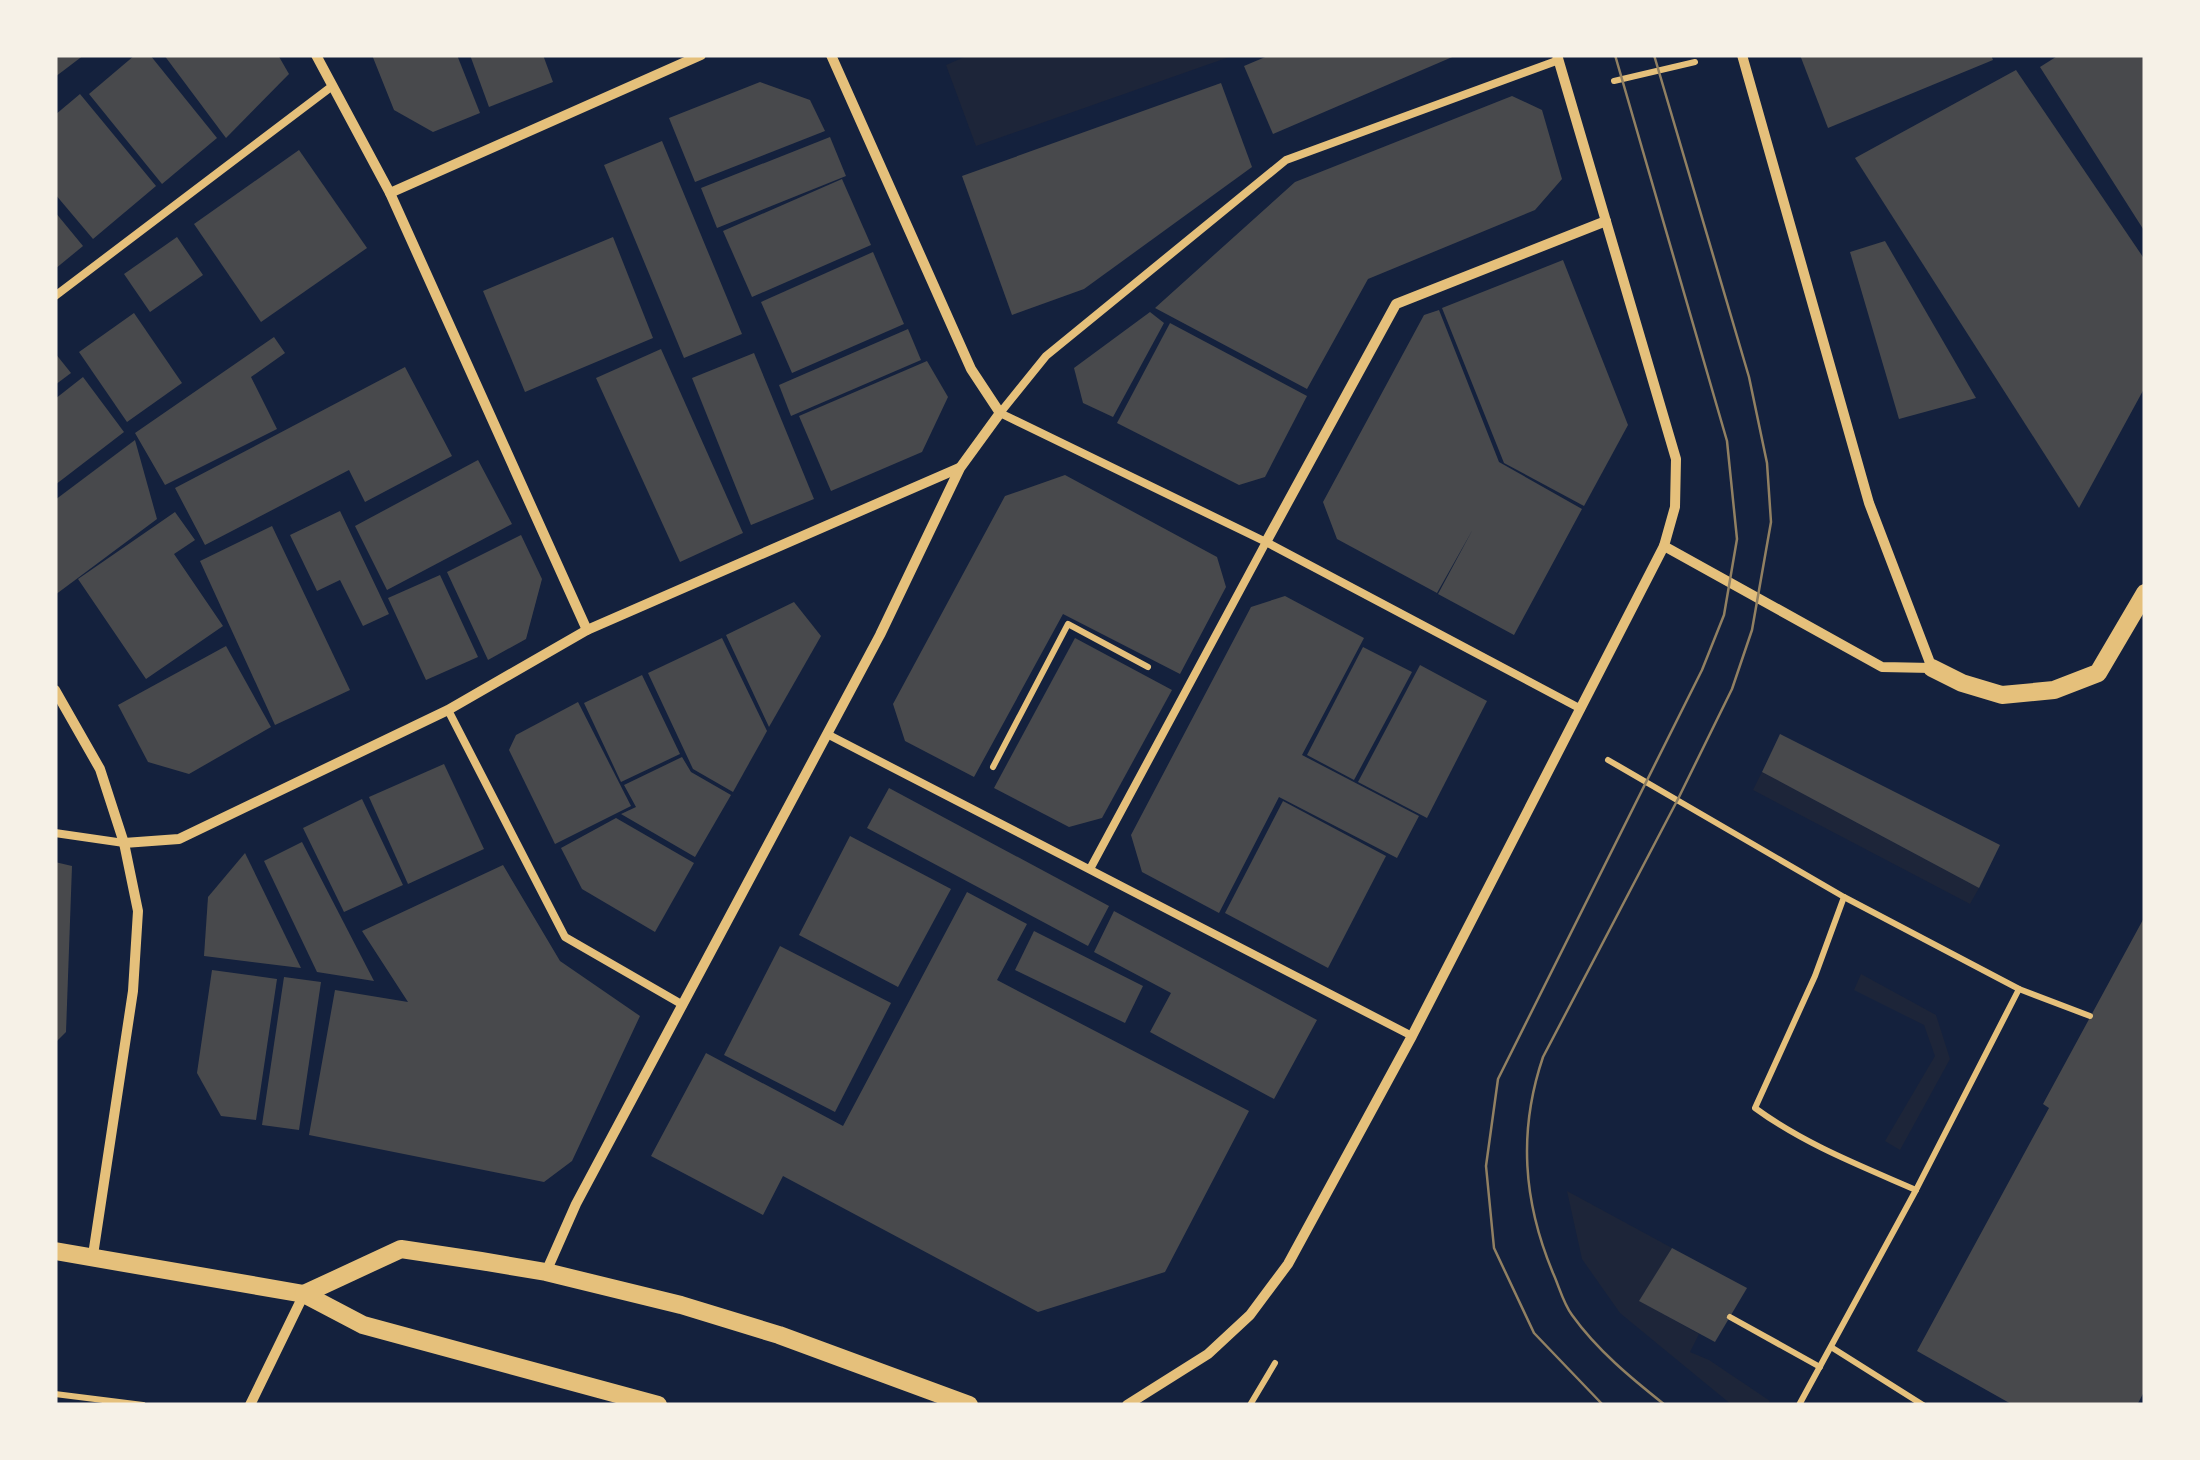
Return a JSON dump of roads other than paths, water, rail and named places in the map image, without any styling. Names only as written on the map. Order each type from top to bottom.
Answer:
[{"type":"street","points":[[316,55],[390,193],[587,630]]},
{"type":"street","points":[[390,193],[701,55]]},
{"type":"street","points":[[546,1272],[576,1204],[880,635],[960,468],[1000,413],[971,368],[831,55]]},
{"type":"street","points":[[1742,55],[1869,503],[1932,668]]},
{"type":"street","points":[[1127,1405],[1208,1354],[1272,1289],[1412,1036],[1664,546],[1675,506],[1676,459],[1558,58]]},
{"type":"street","points":[[1266,542],[1396,304],[1606,221]]},
{"type":"street","points":[[124,843],[179,839],[448,710],[587,630],[960,468]]},
{"type":"street","points":[[1664,546],[1882,667],[1932,668],[1962,684],[2002,695],[2054,690],[2098,673],[2145,593]]},
{"type":"street","points":[[55,690],[100,769],[124,843],[138,911],[134,975],[93,1255]]},
{"type":"street","points":[[250,1405],[304,1294],[400,1249],[546,1272],[681,1306],[779,1335],[968,1405]]},
{"type":"street","points":[[55,1251],[304,1294],[363,1325],[658,1405]]},
{"type":"lane","points":[[1558,58],[1286,160],[1046,356],[1000,413],[1266,542],[1582,710]]},
{"type":"lane","points":[[55,296],[331,86]]},
{"type":"lane","points":[[1090,869],[1266,542]]},
{"type":"lane","points":[[448,710],[565,937],[683,1004]]},
{"type":"lane","points":[[827,734],[1412,1036]]},
{"type":"lane","points":[[55,832],[124,843]]},
{"type":"tram line","points":[[1603,1405],[1534,1333],[1494,1248],[1486,1166],[1498,1079],[1702,670],[1724,615],[1737,539],[1727,441],[1615,55]]},
{"type":"tram line","points":[[1654,55],[1749,377],[1767,463],[1771,522],[1752,630],[1732,689],[1543,1057],[1530,1112],[1527,1166],[1535,1219],[1569,1310],[1603,1352],[1665,1405]]}]
